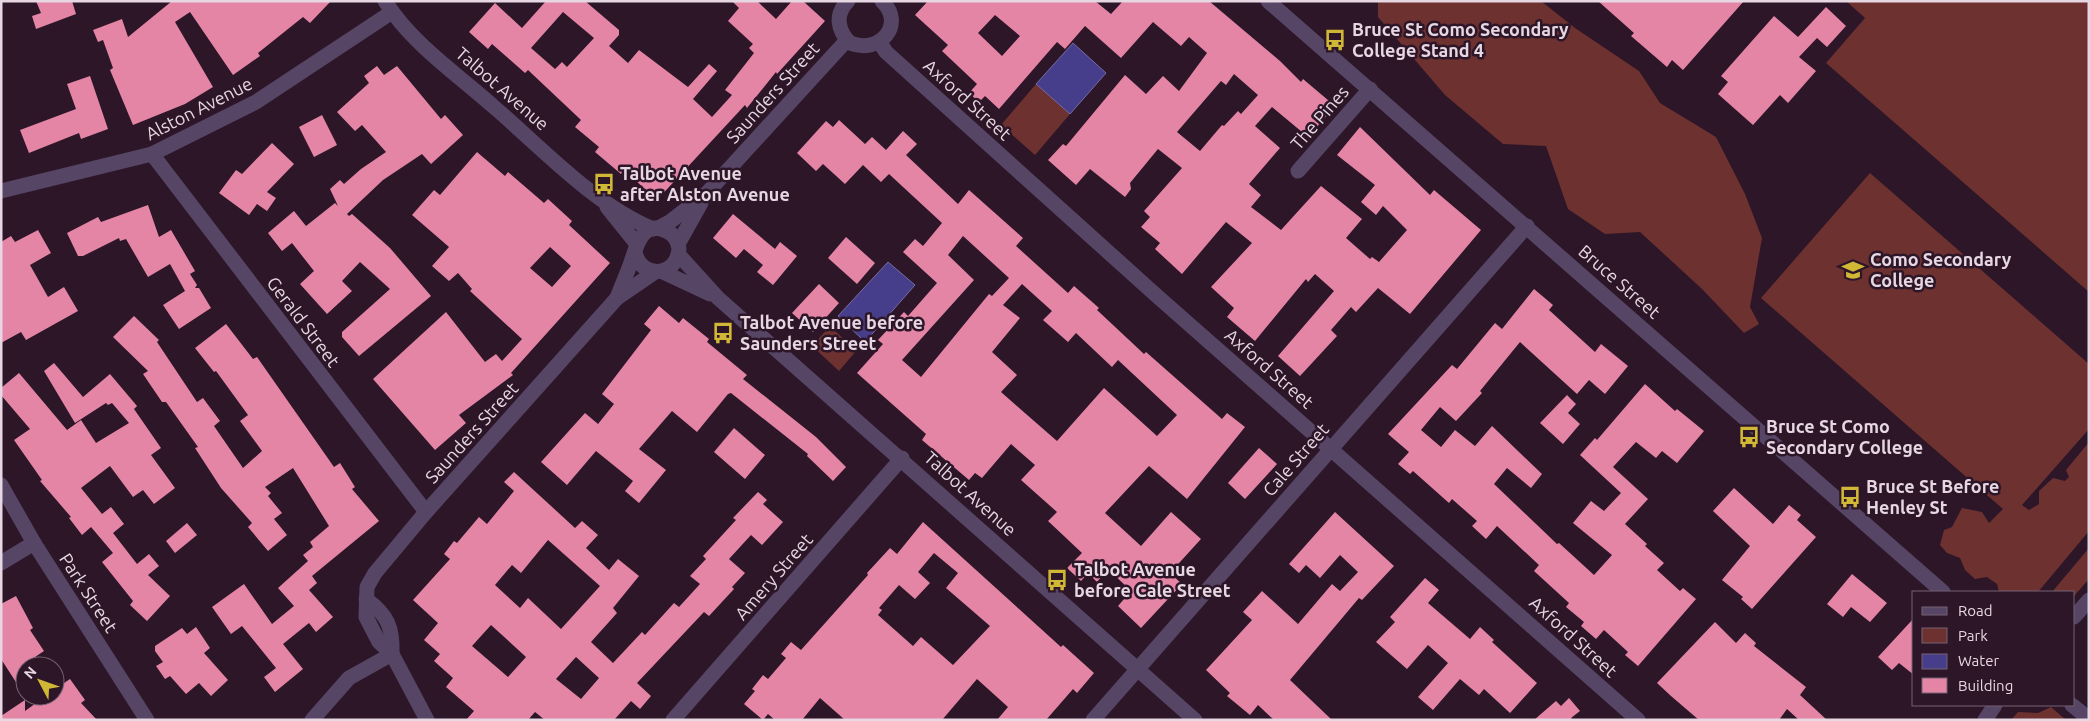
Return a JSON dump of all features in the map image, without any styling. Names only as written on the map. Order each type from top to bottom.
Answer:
[{"type":"street","points":[[848,1],[839,13],[838,22],[847,40],[859,47],[868,47],[880,43],[886,36],[891,18],[889,10],[882,1]]},
{"type":"street","name":"Bruce Street","points":[[1268,1],[1942,591]]},
{"type":"street","name":"Alston Avenue","points":[[1,191],[152,154],[256,102],[388,6]]},
{"type":"street","name":"Talbot Avenue","points":[[388,6],[419,42],[601,200],[635,247]]},
{"type":"street","name":"Saunders Street","points":[[656,228],[672,221],[707,194],[847,40]]},
{"type":"street","name":"Axford Street","points":[[880,43],[886,52],[1150,290],[1638,720]]},
{"type":"street","name":"The Pines","points":[[1298,171],[1370,89]]},
{"type":"street","name":"Gerald Street","points":[[152,154],[426,512]]},
{"type":"street","name":"Saunders Street","points":[[678,249],[707,194]]},
{"type":"street","name":"Talbot Avenue","points":[[601,200],[656,228]]},
{"type":"street","name":"Cale Street","points":[[1093,720],[1527,226]]},
{"type":"street","points":[[656,228],[668,232],[678,249],[674,264],[659,272],[649,271],[639,263],[635,247],[642,234],[656,228]]},
{"type":"street","name":"Saunders Street","points":[[617,298],[635,247]]},
{"type":"street","name":"Talbot Avenue","points":[[678,249],[718,298],[902,458],[1195,720]]},
{"type":"street","name":"Saunders Street","points":[[427,720],[392,654],[379,642],[366,617],[367,587],[375,574],[426,512],[617,298],[659,272]]},
{"type":"street","name":"Talbot Avenue","points":[[659,272],[718,298]]},
{"type":"street","name":"Amery Street","points":[[673,720],[902,458]]},
{"type":"street","name":"Park Street","points":[[1,485],[34,543],[147,720]]},
{"type":"street","points":[[1,563],[34,543]]},
{"type":"street","points":[[2075,616],[2089,600]]},
{"type":"street","points":[[312,720],[349,678],[392,654]]},
{"type":"street","points":[[2073,706],[2089,719]]},
{"type":"green space","points":[[1378,1],[1541,1],[1575,28],[1639,71],[1660,103],[1716,137],[1745,194],[1762,238],[1750,307],[1759,324],[1744,333],[1702,289],[1640,232],[1605,234],[1568,209],[1546,146],[1503,144],[1445,95],[1378,17]]},
{"type":"green space","points":[[1846,1],[2089,1],[2089,292],[1826,63],[1865,18]]},
{"type":"green space","points":[[1036,84],[1070,114],[1035,155],[1001,125]]},
{"type":"green space","points":[[1870,173],[2089,364],[2089,429],[2022,505],[2029,510],[2039,504],[2039,491],[2053,478],[2065,481],[2069,477],[2066,470],[2089,442],[2089,531],[2039,591],[1999,591],[1997,584],[1987,577],[1975,579],[1965,570],[1960,558],[1947,553],[1940,545],[1944,530],[1952,527],[1962,508],[1982,512],[1989,523],[2003,509],[1761,298]]},
{"type":"green space","points":[[830,326],[856,351],[839,371],[812,346]]},
{"type":"green space","points":[[2089,548],[2089,579],[2075,595],[2075,591],[2053,591]]},
{"type":"green space","points":[[2051,707],[2066,720],[2011,720],[2018,712],[2038,713]]},
{"type":"water","points":[[1073,43],[1106,73],[1070,114],[1036,84]]},
{"type":"water","points":[[888,262],[915,285],[865,342],[838,316]]},
{"type":"building","points":[[36,1],[72,1],[76,14],[36,29],[32,16],[41,13]]},
{"type":"building","points":[[172,1],[331,1],[310,23],[303,17],[258,53],[260,56],[233,75],[190,12],[175,22],[213,87],[185,104],[133,125],[110,70],[113,68],[103,40],[98,42],[93,30],[122,19],[128,37]]},
{"type":"building","points":[[546,1],[585,1],[619,30],[619,35],[609,46],[628,63],[639,50],[688,87],[709,64],[717,71],[693,99],[712,117],[732,95],[725,90],[754,53],[749,48],[753,44],[728,21],[739,8],[732,1],[757,1],[776,19],[792,1],[803,1],[825,21],[777,74],[776,72],[747,108],[745,105],[657,200],[624,170],[621,174],[595,152],[599,147],[575,127],[581,120],[528,70],[525,73],[492,44],[488,49],[469,32],[495,3],[522,28]],"holes":[[[563,12],[594,38],[567,67],[562,62],[555,69],[531,48]]]},
{"type":"building","points":[[928,1],[1095,1],[1111,14],[1123,1],[1209,1],[1280,61],[1301,82],[1303,79],[1335,106],[1308,137],[1272,107],[1255,126],[1280,148],[1249,184],[1261,195],[1251,207],[1281,230],[1321,186],[1362,219],[1346,238],[1370,259],[1372,257],[1379,262],[1407,230],[1383,206],[1376,215],[1361,202],[1375,185],[1337,155],[1360,127],[1430,195],[1434,190],[1481,230],[1410,314],[1378,288],[1356,312],[1351,307],[1331,330],[1337,336],[1300,376],[1278,356],[1334,291],[1315,274],[1308,282],[1306,279],[1255,341],[1227,317],[1234,308],[1211,287],[1252,243],[1226,222],[1182,274],[1155,249],[1160,243],[1141,227],[1150,217],[1144,211],[1182,168],[1158,149],[1130,183],[1131,189],[1125,197],[1090,169],[1076,185],[1048,160],[1063,144],[1066,146],[1125,75],[1146,94],[1163,76],[1179,91],[1207,53],[1189,37],[1181,46],[1153,22],[1121,58],[1085,26],[1065,49],[1057,42],[999,109],[985,96],[979,102],[969,93],[977,84],[942,51],[948,45],[915,15]],"holes":[[[995,15],[1020,36],[1002,56],[978,33]],[[1234,74],[1258,95],[1241,114],[1238,111],[1224,126],[1222,125],[1200,151],[1177,132],[1221,81],[1226,85]]]},
{"type":"building","points":[[1598,1],[1744,1],[1683,70],[1672,60],[1667,67],[1631,36],[1634,33]]},
{"type":"building","points":[[1826,7],[1846,26],[1827,47],[1817,38],[1799,57],[1816,71],[1788,103],[1780,95],[1753,125],[1718,94],[1728,82],[1721,76],[1774,16],[1798,37]]},
{"type":"building","points":[[377,66],[384,75],[397,66],[441,119],[445,115],[463,135],[431,164],[422,154],[383,180],[347,214],[349,216],[352,214],[390,248],[431,296],[359,356],[342,337],[342,332],[390,289],[360,262],[342,281],[352,291],[327,314],[300,284],[314,271],[292,243],[282,251],[268,233],[294,211],[306,226],[335,203],[338,206],[330,189],[340,180],[344,184],[361,169],[386,152],[362,125],[355,131],[337,112],[369,83],[364,76]]},
{"type":"building","points":[[90,76],[108,129],[81,139],[79,133],[29,153],[20,130],[76,109],[67,84]]},
{"type":"building","points":[[322,115],[337,145],[314,157],[299,127]]},
{"type":"building","points":[[839,120],[865,144],[872,137],[886,150],[903,131],[917,144],[906,155],[958,204],[969,190],[1023,238],[1016,246],[1068,293],[1074,286],[1099,308],[1097,310],[1144,354],[1146,352],[1222,419],[1227,413],[1245,427],[1187,499],[1149,466],[1105,513],[1141,546],[1171,512],[1201,539],[1170,573],[1182,584],[1141,628],[1118,606],[1131,591],[1108,569],[1097,582],[1088,573],[1081,581],[1067,568],[1082,553],[1048,521],[1057,512],[1021,480],[1035,465],[1011,444],[982,478],[975,473],[969,480],[922,440],[926,434],[857,373],[883,344],[878,340],[904,312],[908,316],[937,283],[903,252],[915,239],[923,246],[942,223],[889,174],[881,182],[863,165],[845,184],[823,164],[816,171],[797,153],[826,121],[833,127]],"holes":[[[963,236],[1009,278],[992,296],[989,294],[921,377],[902,360],[974,280],[948,255]],[[1022,284],[1052,311],[1043,320],[1068,342],[1076,333],[1112,367],[1118,360],[1177,415],[1157,436],[1104,388],[1057,441],[1001,392],[1017,375],[992,352],[1020,318],[1003,305]]]},
{"type":"building","points":[[272,143],[294,164],[267,192],[276,198],[267,211],[257,204],[249,215],[219,193],[236,170],[242,174]]},
{"type":"building","points":[[477,152],[505,176],[508,172],[544,203],[548,199],[572,221],[569,225],[610,263],[511,373],[513,375],[459,415],[466,423],[435,450],[373,379],[446,312],[485,362],[496,354],[502,361],[522,339],[470,291],[472,289],[458,273],[449,281],[432,266],[449,247],[412,215],[434,190],[440,195]],"holes":[[[550,247],[571,266],[552,287],[530,268]]]},
{"type":"building","points":[[148,205],[159,237],[171,230],[195,271],[190,274],[197,285],[195,288],[199,288],[211,308],[179,329],[163,305],[185,291],[170,264],[148,277],[126,239],[120,241],[119,238],[83,256],[78,256],[67,233],[98,217],[101,222]]},
{"type":"building","points":[[733,214],[775,249],[780,242],[797,256],[773,285],[757,272],[763,265],[744,249],[736,258],[713,238]]},
{"type":"building","points":[[38,230],[51,253],[30,265],[48,297],[64,287],[78,311],[26,340],[21,332],[1,343],[1,242],[11,236],[15,242]]},
{"type":"building","points":[[846,237],[875,263],[857,284],[828,258]]},
{"type":"building","points":[[819,284],[839,303],[813,332],[792,313]]},
{"type":"building","points":[[1534,289],[1553,305],[1549,310],[1595,352],[1601,344],[1628,366],[1605,394],[1589,380],[1577,394],[1520,342],[1480,391],[1482,393],[1456,421],[1440,407],[1421,430],[1441,447],[1455,430],[1475,446],[1492,426],[1542,474],[1531,488],[1507,468],[1494,484],[1557,544],[1559,543],[1594,575],[1612,555],[1573,523],[1591,501],[1604,511],[1621,493],[1580,455],[1595,438],[1597,440],[1645,384],[1675,411],[1677,409],[1704,431],[1677,463],[1662,451],[1656,458],[1636,442],[1613,467],[1648,499],[1625,524],[1664,563],[1657,570],[1680,591],[1683,588],[1696,599],[1638,666],[1625,655],[1628,652],[1604,630],[1596,639],[1581,626],[1584,622],[1566,607],[1569,603],[1534,571],[1539,565],[1497,526],[1486,539],[1472,526],[1477,521],[1452,499],[1449,503],[1413,471],[1410,474],[1398,464],[1409,452],[1388,434],[1452,365],[1457,369],[1495,323],[1502,329]]},
{"type":"building","points":[[659,306],[679,323],[683,318],[709,339],[707,342],[747,375],[743,379],[816,437],[846,467],[833,481],[807,456],[808,454],[731,393],[728,394],[697,432],[672,411],[639,449],[666,470],[639,503],[625,491],[633,481],[596,451],[567,485],[541,462],[585,413],[598,424],[614,404],[602,394],[651,330],[644,324]]},
{"type":"building","points":[[134,316],[159,340],[157,342],[197,402],[203,398],[220,421],[214,426],[243,468],[262,451],[240,421],[248,415],[216,371],[214,372],[195,348],[226,324],[253,359],[257,357],[334,467],[340,463],[355,487],[352,489],[379,521],[312,576],[317,583],[309,590],[333,617],[316,632],[309,623],[283,644],[303,669],[275,692],[264,677],[276,668],[242,626],[231,634],[212,607],[244,584],[272,624],[294,606],[278,588],[308,561],[303,555],[313,547],[310,542],[329,526],[293,468],[265,487],[271,493],[268,496],[282,513],[274,519],[287,535],[268,551],[248,527],[252,523],[221,488],[195,448],[198,447],[166,402],[162,402],[143,374],[148,371],[113,337]]},
{"type":"building","points":[[54,363],[83,397],[110,374],[137,406],[134,409],[161,448],[151,455],[175,488],[154,504],[143,490],[133,497],[110,466],[81,488],[102,514],[111,507],[124,524],[113,533],[137,564],[149,554],[159,566],[148,575],[170,596],[147,621],[130,605],[133,601],[102,562],[113,553],[91,527],[82,535],[69,518],[71,517],[40,481],[42,480],[14,440],[30,429],[1,395],[1,388],[19,373],[67,430],[81,420],[96,443],[129,423],[112,403],[108,405],[106,403],[75,423],[44,371]]},
{"type":"building","points":[[1567,395],[1576,404],[1568,413],[1580,424],[1563,444],[1540,423]]},
{"type":"building","points":[[734,428],[765,455],[745,479],[714,452]]},
{"type":"building","points":[[1259,448],[1277,464],[1245,499],[1228,483]]},
{"type":"building","points":[[514,472],[575,528],[582,521],[598,535],[586,548],[609,570],[618,559],[639,576],[613,608],[617,613],[591,642],[613,663],[642,632],[645,635],[674,603],[679,607],[700,584],[690,576],[706,559],[703,556],[736,520],[733,518],[758,492],[767,500],[763,504],[783,522],[762,545],[751,535],[729,559],[745,573],[732,587],[734,589],[709,616],[704,612],[637,683],[651,696],[640,709],[631,701],[614,720],[545,720],[535,712],[528,720],[466,720],[474,711],[446,687],[453,678],[434,661],[440,654],[424,640],[438,623],[413,600],[450,559],[444,554],[454,541],[457,543],[479,517],[487,524],[514,491],[504,482]],"holes":[[[548,540],[600,586],[561,629],[528,598],[520,608],[495,585],[512,565],[521,573]],[[491,625],[526,657],[508,677],[472,646]],[[576,657],[599,678],[581,699],[556,679]]]},
{"type":"building","points":[[1734,488],[1773,524],[1789,505],[1801,515],[1797,520],[1816,537],[1752,609],[1741,599],[1743,597],[1722,580],[1750,546],[1713,511]]},
{"type":"building","points":[[1335,512],[1394,566],[1362,600],[1359,598],[1290,680],[1332,720],[1274,720],[1258,705],[1250,715],[1227,696],[1230,693],[1206,670],[1252,620],[1243,612],[1262,591],[1298,624],[1332,584],[1340,591],[1358,572],[1340,555],[1320,578],[1306,565],[1299,573],[1289,564]]},
{"type":"building","points":[[923,522],[1061,647],[1063,645],[1094,673],[1077,693],[1073,689],[1046,720],[997,720],[1008,707],[977,679],[942,720],[845,720],[820,698],[802,720],[775,720],[768,714],[763,720],[744,704],[755,691],[752,689],[763,675],[768,679],[786,658],[781,654],[791,642],[801,650],[890,548],[897,554]],"holes":[[[934,553],[958,573],[946,588],[990,626],[953,665],[921,637],[913,646],[878,615],[882,610],[879,608],[899,585],[915,599],[930,583],[918,572]]]},
{"type":"building","points":[[187,523],[197,535],[175,553],[166,541]]},
{"type":"building","points":[[1852,574],[1887,603],[1870,622],[1851,607],[1843,617],[1827,604]]},
{"type":"building","points":[[1425,578],[1439,590],[1428,603],[1470,639],[1480,627],[1494,640],[1492,642],[1537,683],[1510,713],[1484,689],[1479,695],[1460,679],[1433,710],[1418,697],[1448,663],[1428,645],[1407,669],[1376,642],[1395,622],[1390,617]]},
{"type":"building","points":[[16,596],[33,628],[30,630],[44,651],[36,656],[15,656],[15,681],[1,659],[1,604]]},
{"type":"building","points":[[1912,620],[1912,673],[1899,663],[1892,670],[1878,657]]},
{"type":"building","points":[[1715,622],[1736,643],[1745,633],[1756,643],[1754,646],[1806,687],[1800,695],[1827,720],[1799,720],[1787,709],[1779,720],[1699,720],[1671,696],[1657,683]]},
{"type":"building","points":[[196,627],[210,648],[204,653],[228,680],[211,696],[199,683],[186,694],[170,676],[165,679],[156,666],[163,662],[155,651],[155,646],[182,628],[187,634]]},
{"type":"building","points":[[70,679],[85,700],[81,703],[97,720],[1,720],[1,716],[16,706],[25,706],[25,711],[32,706],[65,706],[65,682]]},
{"type":"building","points":[[1569,698],[1580,711],[1571,718],[1573,720],[1534,720],[1556,701],[1561,706]]},
{"type":"place","name":"Bruce St Como Secondary College Stand 4","points":[[1335,40]]},
{"type":"place","name":"Talbot Avenue after Alston Avenue","points":[[604,184]]},
{"type":"place","name":"Como Secondary College","points":[[1853,270]]},
{"type":"place","name":"Talbot Avenue before Saunders Street","points":[[723,333]]},
{"type":"place","name":"Bruce St Como Secondary College","points":[[1749,437]]},
{"type":"place","name":"Bruce St Before Henley St","points":[[1850,497]]},
{"type":"place","name":"Talbot Avenue before Cale Street","points":[[1057,580]]}]
